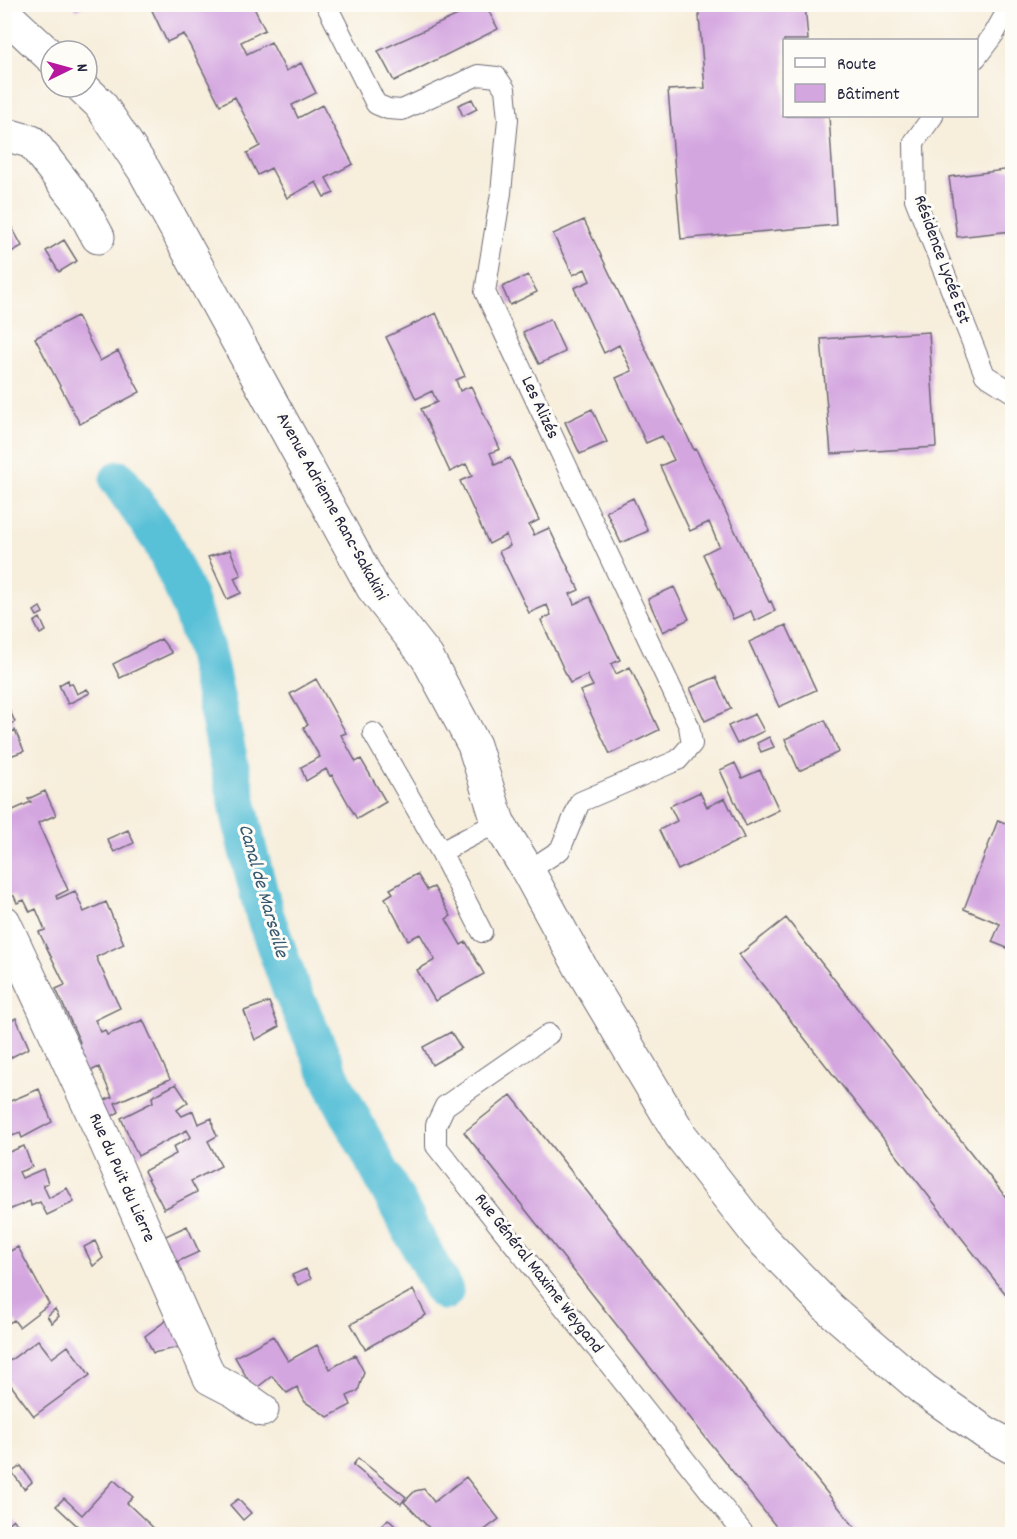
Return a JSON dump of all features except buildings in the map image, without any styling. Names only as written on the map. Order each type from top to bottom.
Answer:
[{"type":"street","points":[[4,13],[39,46]]},
{"type":"street","name":"Avenue Adrienne Ranc-Sakakini","points":[[95,99],[144,170],[373,588],[427,657],[474,745],[498,822],[528,871],[581,968],[681,1136],[758,1235],[830,1309],[924,1390],[1012,1448]]},
{"type":"street","points":[[4,134],[32,142],[80,204],[98,237]]},
{"type":"street","name":"Rue du Puit du Lierre","points":[[4,922],[100,1129],[210,1378],[235,1390],[262,1410]]},
{"type":"street","points":[[4,962],[95,1172]]},
{"type":"lane","name":"Les Alizés","points":[[326,4],[376,104],[388,109],[402,110],[478,75],[497,77],[505,89],[508,119],[501,193],[485,292],[689,726],[692,744],[678,760],[580,802],[560,850],[528,871]]},
{"type":"lane","points":[[978,55],[994,34],[1011,4]]},
{"type":"lane","name":"Résidence Lycée Est","points":[[932,117],[914,142],[915,199],[985,375],[1012,392]]},
{"type":"lane","points":[[373,733],[441,852],[482,932]]},
{"type":"lane","points":[[441,852],[498,822]]},
{"type":"lane","name":"Rue Général Maxime Weygand","points":[[549,1034],[445,1106],[436,1125],[436,1146],[744,1534]]},
{"type":"waterway","name":"Canal de Marseille","points":[[119,480],[162,542],[186,594],[205,649],[247,847],[265,916],[291,989],[337,1091],[444,1291]]}]
